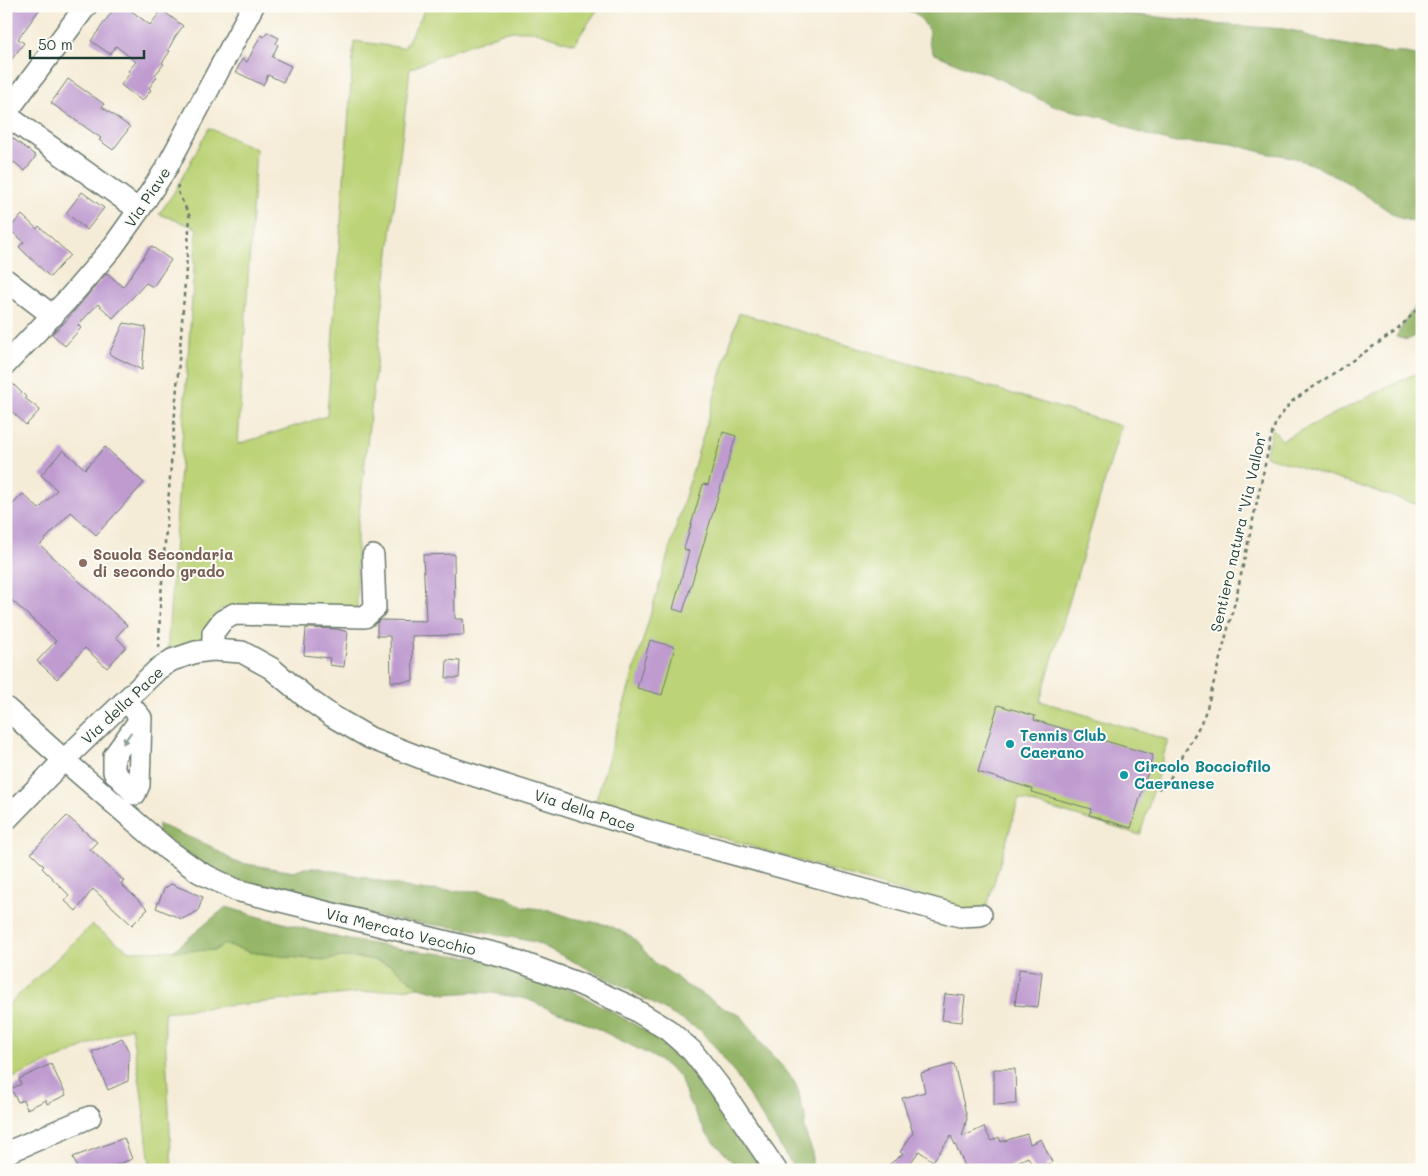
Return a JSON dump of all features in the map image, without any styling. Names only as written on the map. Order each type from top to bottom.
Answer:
[{"type":"street","points":[[86,6],[6,114],[139,210]]},
{"type":"street","name":"Via Piave","points":[[6,364],[53,316],[112,248],[139,210],[167,167],[253,6]]},
{"type":"street","points":[[6,280],[53,316]]},
{"type":"street","points":[[213,650],[214,633],[222,621],[234,614],[365,617],[375,608],[373,556]]},
{"type":"street","name":"Via della Pace","points":[[6,820],[64,760],[158,669],[172,660],[196,652],[213,650],[242,652],[271,668],[332,716],[370,738],[432,762],[646,830],[960,916],[981,914]]},
{"type":"street","points":[[126,700],[141,718]]},
{"type":"street","name":"Via Mercato Vecchio","points":[[6,708],[168,850],[199,872],[236,890],[504,956],[576,983],[627,1005],[668,1030],[692,1051],[719,1086],[776,1170]]},
{"type":"street","points":[[6,1153],[90,1117]]},
{"type":"path","points":[[158,669],[160,608],[190,216],[177,190],[178,184]]},
{"type":"path","name":"Sentiero natura \"Via Vallon\"","points":[[1158,788],[1168,782],[1201,723],[1207,708],[1236,598],[1271,436],[1276,422],[1291,402],[1396,331],[1422,305]]},
{"type":"green space","points":[[427,6],[600,6],[574,44],[534,31],[507,31],[444,54],[410,69],[357,531],[357,613],[220,609],[207,637],[167,654],[197,228],[159,214],[173,194],[209,128],[256,149],[238,444],[327,416],[354,41],[404,48]]},
{"type":"green space","points":[[887,6],[1101,6],[1116,13],[1212,24],[1284,29],[1300,32],[1311,38],[1382,52],[1422,56],[1422,228],[1412,221],[1399,218],[1348,183],[1316,166],[1292,157],[1269,154],[1232,144],[1207,141],[1171,142],[1134,131],[1113,120],[1053,106],[991,75],[968,68],[933,53],[929,42],[929,31],[922,20],[913,12],[890,9]]},
{"type":"green space","points":[[1422,295],[1422,333],[1407,340],[1396,337],[1408,316]]},
{"type":"green space","points":[[739,313],[1121,426],[1040,701],[1168,740],[1140,835],[1019,799],[984,916],[596,800]]},
{"type":"green space","points":[[1422,372],[1422,506],[1265,456],[1272,429],[1282,440],[1410,376]]},
{"type":"green space","points":[[158,824],[210,846],[235,862],[294,872],[305,868],[318,868],[419,890],[481,891],[504,896],[525,907],[549,910],[572,918],[608,925],[631,936],[655,963],[684,984],[725,1009],[738,1013],[788,1073],[795,1083],[806,1117],[804,1129],[812,1151],[812,1163],[807,1170],[795,1170],[734,1072],[700,1030],[624,987],[535,942],[475,930],[350,912],[208,872],[158,832]]},
{"type":"green space","points":[[226,907],[344,939],[408,950],[471,957],[525,967],[611,1011],[682,1052],[711,1087],[762,1170],[736,1170],[735,1165],[706,1133],[688,1100],[680,1077],[667,1066],[652,1056],[572,1016],[551,1010],[527,999],[492,993],[446,994],[419,987],[391,965],[363,958],[342,957],[326,960],[288,957],[250,952],[225,944],[215,950],[173,951]]},
{"type":"green space","points":[[92,925],[129,951],[215,950],[225,944],[250,952],[288,957],[326,960],[342,957],[363,958],[391,965],[419,987],[164,1012],[172,1170],[141,1170],[150,1165],[131,1027],[6,1081],[6,1007]]},
{"type":"building","points":[[6,6],[42,6],[18,39],[24,43],[6,67]]},
{"type":"building","points":[[116,6],[125,6],[150,25],[162,10],[183,26],[168,50],[170,51],[162,63],[164,64],[155,75],[157,77],[149,88],[151,90],[142,101],[121,85],[130,73],[128,71],[136,62],[116,46],[110,54],[91,41]]},
{"type":"building","points":[[267,32],[279,38],[272,57],[291,66],[283,82],[268,75],[263,85],[236,72],[242,59],[247,62],[261,35],[264,37]]},
{"type":"building","points":[[68,79],[104,104],[102,107],[130,127],[113,150],[99,140],[101,138],[51,103]]},
{"type":"building","points":[[6,133],[36,156],[25,171],[14,162],[6,172]]},
{"type":"building","points":[[82,192],[104,208],[87,230],[66,213]]},
{"type":"building","points":[[22,215],[37,229],[39,226],[70,255],[50,277],[19,247],[24,242],[9,229]]},
{"type":"building","points":[[151,246],[171,260],[153,287],[146,283],[113,318],[98,304],[78,325],[81,328],[65,346],[52,334],[107,273],[123,287]]},
{"type":"building","points":[[124,323],[146,327],[142,370],[109,354]]},
{"type":"building","points":[[6,377],[25,398],[40,410],[26,425],[6,406]]},
{"type":"building","points":[[723,432],[736,436],[683,612],[673,609],[689,551],[684,549],[703,484],[708,485]]},
{"type":"building","points":[[105,447],[144,483],[96,535],[71,512],[40,545],[127,625],[116,637],[126,647],[107,668],[85,648],[57,679],[37,661],[56,641],[6,595],[6,511],[23,494],[39,509],[57,490],[41,475],[63,450],[85,469]]},
{"type":"building","points":[[454,554],[455,619],[463,619],[464,635],[412,636],[413,681],[391,682],[390,636],[377,636],[377,623],[380,620],[426,621],[423,555]]},
{"type":"building","points":[[306,628],[337,629],[348,632],[344,667],[329,665],[330,658],[304,655]]},
{"type":"building","points":[[650,640],[675,647],[662,695],[637,688]]},
{"type":"building","points":[[447,660],[460,661],[459,678],[446,678]]},
{"type":"building","points":[[998,705],[1035,716],[1034,720],[1153,755],[1131,828],[1089,815],[1091,809],[1032,792],[1033,789],[978,772]]},
{"type":"building","points":[[67,816],[97,842],[90,849],[124,881],[121,884],[148,909],[132,925],[93,889],[76,911],[65,901],[69,895],[42,868],[44,866],[31,853]]},
{"type":"building","points":[[171,884],[203,897],[198,911],[182,919],[156,908],[164,889]]},
{"type":"building","points":[[1019,969],[1042,972],[1038,1007],[1015,1005]]},
{"type":"building","points":[[945,994],[965,996],[962,1022],[942,1020]]},
{"type":"building","points":[[122,1038],[129,1052],[128,1081],[108,1090],[92,1052]]},
{"type":"building","points":[[51,1064],[66,1095],[47,1104],[46,1100],[27,1109],[23,1100],[18,1102],[11,1089],[21,1084],[19,1079]]},
{"type":"building","points":[[954,1064],[967,1118],[962,1137],[984,1127],[991,1141],[999,1137],[1001,1142],[1027,1134],[1030,1144],[1041,1139],[1052,1162],[1046,1165],[1049,1170],[1035,1170],[1028,1157],[1001,1170],[967,1170],[951,1136],[933,1161],[919,1151],[909,1165],[902,1170],[882,1170],[903,1154],[900,1152],[913,1133],[902,1098],[925,1092],[921,1073]]},
{"type":"building","points":[[994,1069],[1015,1069],[1016,1104],[994,1105]]},
{"type":"building","points":[[124,1138],[132,1159],[102,1170],[78,1170],[73,1157]]},
{"type":"place","name":"Scuola Secondaria di secondo grado","points":[[83,563]]},
{"type":"place","name":"Tennis Club Caerano","points":[[1010,744]]},
{"type":"place","name":"Circolo Bocciofilo Caeranese","points":[[1124,775]]}]
